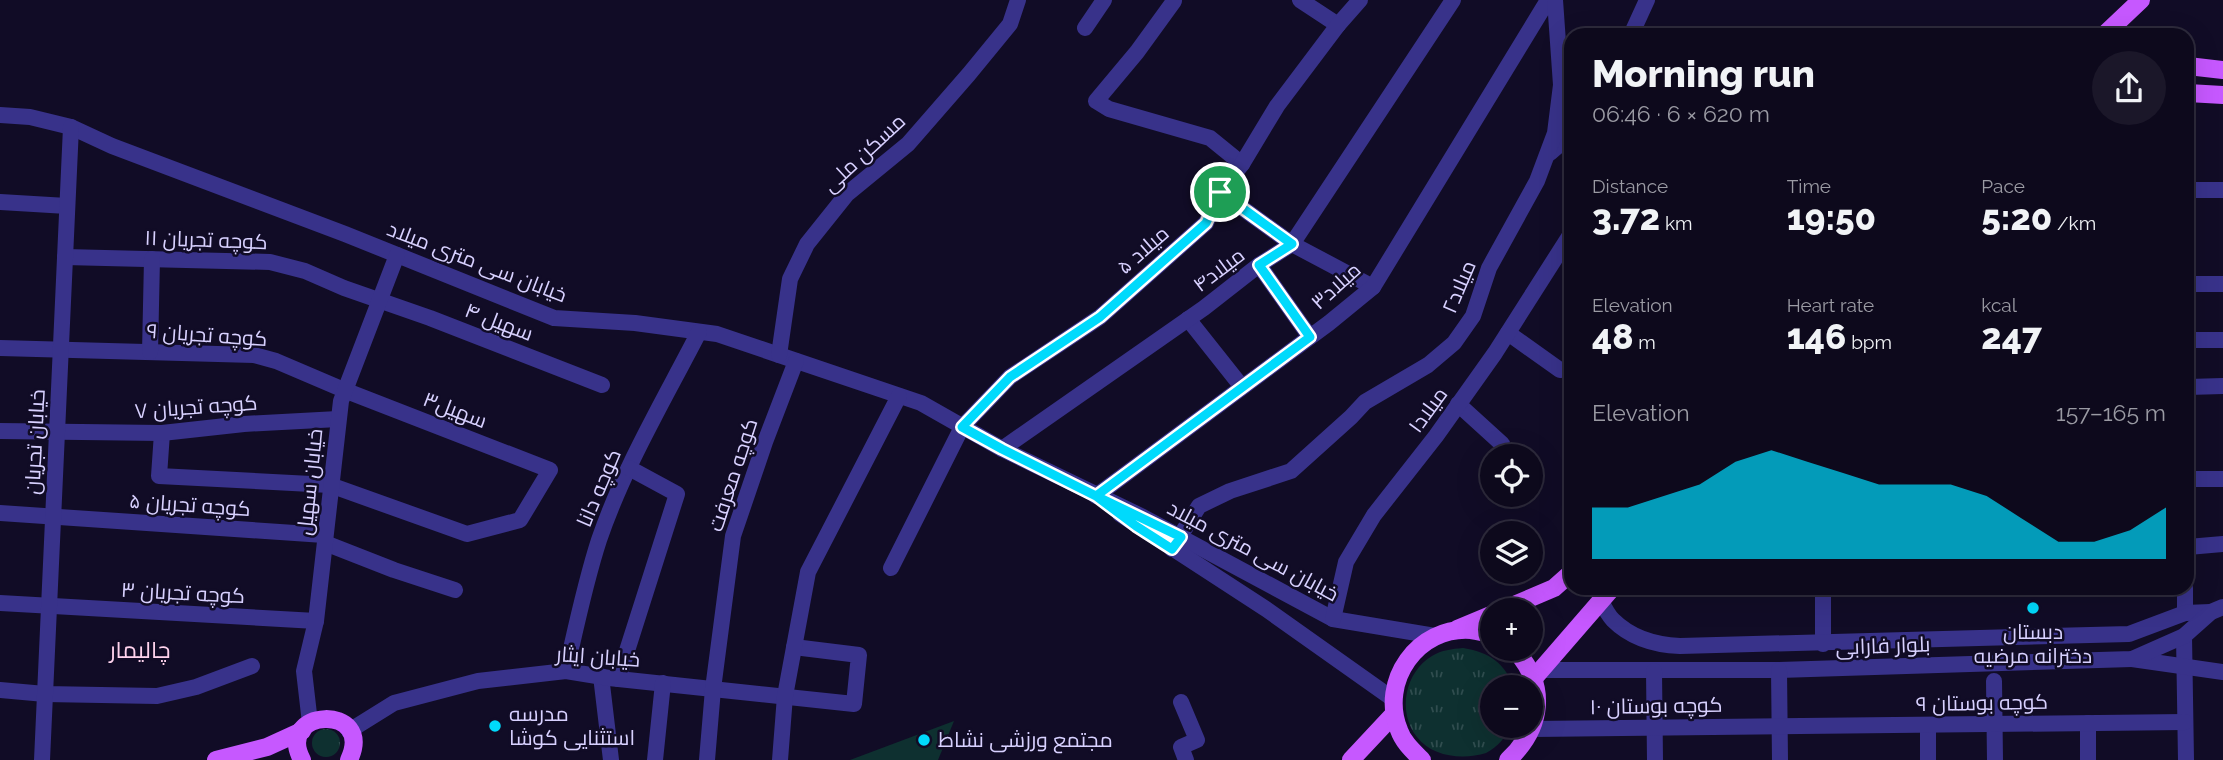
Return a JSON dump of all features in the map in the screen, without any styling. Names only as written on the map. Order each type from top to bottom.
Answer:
[{"type":"main road","points":[[2112,28],[2142,0]]},
{"type":"main road","points":[[2122,28],[2142,0]]},
{"type":"main road","points":[[2194,67],[2223,70]]},
{"type":"main road","points":[[2194,93],[2223,95]]},
{"type":"main road","points":[[1531,598],[1554,588],[1564,579]]},
{"type":"main road","points":[[1525,661],[1538,674],[1606,595]]},
{"type":"main road","points":[[1422,760],[1399,732],[1393,706],[1395,683],[1401,668],[1422,644],[1480,619]]},
{"type":"main road","points":[[1444,634],[1472,630],[1480,632]]},
{"type":"main road","points":[[1352,760],[1393,706]]},
{"type":"main road","points":[[216,760],[267,747],[321,718],[344,724],[349,731],[354,745],[349,760]]},
{"type":"main road","points":[[303,760],[298,748],[306,727]]},
{"type":"main road","points":[[1508,760],[1527,738]]},
{"type":"main road","points":[[1530,760],[1531,738]]},
{"type":"main road","points":[[1352,760],[1367,760]]},
{"type":"street","name":"مسکن ملی","points":[[779,355],[790,279],[807,244],[847,194],[908,144],[961,84],[1010,24],[1018,0]]},
{"type":"street","points":[[1085,28],[1104,0]]},
{"type":"street","points":[[1300,0],[1338,25]]},
{"type":"street","name":"میلاد ۵","points":[[891,568],[962,427],[1010,377],[1100,317],[1206,223],[1220,192],[1242,164],[1278,106],[1338,25],[1360,0]]},
{"type":"street","name":"میلاد۴","points":[[1002,449],[1292,244],[1453,0]]},
{"type":"street","name":"میلاد۳","points":[[1096,496],[1310,337],[1373,286],[1548,0]]},
{"type":"street","name":"میلاد۲","points":[[1177,543],[1199,506],[1230,491],[1291,471],[1366,402],[1428,365],[1454,343],[1473,316],[1489,268],[1537,181],[1555,133],[1561,85],[1555,0]]},
{"type":"street","points":[[1635,28],[1647,0]]},
{"type":"street","points":[[1174,1],[1137,52],[1096,101],[1109,109],[1210,138],[1242,164]]},
{"type":"street","name":"خیابان سی متری میلاد","points":[[0,115],[30,117],[71,127],[112,146],[554,318],[635,323],[717,334],[921,403],[1002,449],[1096,496],[1177,543],[1333,619],[1444,634]]},
{"type":"street","name":"خیابان تجریان","points":[[41,760],[71,127]]},
{"type":"street","points":[[1545,158],[1564,141]]},
{"type":"street","points":[[2194,190],[2223,190]]},
{"type":"street","points":[[1220,192],[1292,244],[1373,286]]},
{"type":"street","points":[[0,201],[67,206]]},
{"type":"street","name":"میلاد۱","points":[[1333,619],[1346,562],[1374,514],[1436,436],[1508,333],[1564,245]]},
{"type":"street","name":"خیابان سهیل","points":[[306,727],[304,671],[316,621],[338,419],[344,390],[397,255]]},
{"type":"street","name":"کوچه تجریان ۱۱","points":[[65,257],[270,262],[305,271],[380,300]]},
{"type":"street","points":[[150,352],[152,259]]},
{"type":"street","points":[[1259,265],[1310,337]]},
{"type":"street","points":[[2194,284],[2223,284]]},
{"type":"street","name":"سهیل ۴","points":[[380,300],[602,385]]},
{"type":"street","points":[[1188,319],[1242,387]]},
{"type":"street","name":"کوچه دانا","points":[[566,671],[600,538],[629,468],[699,332]]},
{"type":"street","points":[[1508,333],[1560,370]]},
{"type":"street","points":[[2194,340],[2223,340]]},
{"type":"street","name":"کوچه تجریان ۹","points":[[0,348],[254,355],[276,360],[344,390]]},
{"type":"street","name":"کوچه معرفت","points":[[707,760],[713,689],[733,536],[796,361]]},
{"type":"street","points":[[2194,387],[2223,387]]},
{"type":"street","name":"سهیل۳","points":[[330,485],[467,534],[520,520],[550,470],[344,390]]},
{"type":"street","points":[[780,760],[785,696],[808,572],[899,396]]},
{"type":"street","points":[[1458,404],[1502,444]]},
{"type":"street","name":"کوچه تجریان ۷","points":[[0,431],[162,433],[244,424],[338,419]]},
{"type":"street","points":[[162,433],[159,476],[330,485]]},
{"type":"street","points":[[618,678],[677,494],[629,468]]},
{"type":"street","points":[[2194,479],[2223,479]]},
{"type":"street","name":"کوچه تجریان ۵","points":[[0,513],[325,539],[394,570],[455,590]]},
{"type":"street","name":"خیابان سی متری میلاد","points":[[1177,543],[1393,706]]},
{"type":"street","points":[[2194,546],[2223,544]]},
{"type":"street","name":"بلوار فارابی","points":[[1606,595],[1613,620],[1637,637],[1661,645],[1680,646],[2129,634],[2185,613],[2217,609]]},
{"type":"street","name":"بلوار فارابی","points":[[1823,595],[1823,644]]},
{"type":"street","points":[[2185,595],[2185,613]]},
{"type":"street","name":"کوچه تجریان ۳","points":[[0,603],[316,621]]},
{"type":"street","name":"بلوار فارابی","points":[[1538,674],[2132,659],[2184,636],[2217,609]]},
{"type":"street","points":[[2096,636],[2106,644],[2107,650],[2100,661]]},
{"type":"street","points":[[2184,636],[2186,760]]},
{"type":"street","points":[[1680,646],[1681,670]]},
{"type":"street","name":"خیابان ایثار","points":[[349,731],[394,703],[478,681],[566,671],[854,704],[859,655],[794,647]]},
{"type":"street","points":[[2132,659],[2223,672]]},
{"type":"street","points":[[0,690],[45,694],[157,696],[196,687],[252,666]]},
{"type":"street","points":[[1779,670],[1780,760]]},
{"type":"street","points":[[1654,671],[1655,760]]},
{"type":"street","points":[[601,676],[611,760]]},
{"type":"street","points":[[1994,681],[1995,760]]},
{"type":"street","points":[[655,760],[663,683]]},
{"type":"street","points":[[1181,702],[1197,740],[1181,747],[1186,760]]},
{"type":"street","name":"کوچه بوستان ۹","points":[[1780,726],[2185,722]]},
{"type":"street","points":[[2088,723],[2088,760]]},
{"type":"street","points":[[1928,725],[1928,760]]},
{"type":"street","name":"کوچه بوستان ۱۰","points":[[1543,730],[1780,726]]},
{"type":"green space","points":[[1463,648],[1480,653],[1480,661],[1496,661],[1508,675],[1480,675],[1480,738],[1503,738],[1486,753],[1458,756],[1439,753],[1423,744],[1407,716],[1407,693],[1415,672],[1432,656]]},
{"type":"green space","name":"مجتمع ورزشی نشاط","points":[[954,721],[938,760],[850,760]]},
{"type":"green space","points":[[326,729],[336,733],[340,743],[336,753],[326,757],[316,753],[312,743],[316,733]]},
{"type":"place","name":"دبستان دخترانه مرضیه","points":[[2033,608]]},
{"type":"place","name":"مدرسه استثنایی کوشا","points":[[495,726]]},
{"type":"place","name":"مجتمع ورزشی نشاط","points":[[924,740]]},
{"type":"district","name":"چالیمار","points":[[140,650]]},
{"type":"route","points":[[1220,192],[1206,223],[1100,317],[1010,377],[962,427],[1096,496],[1172,549],[1181,537],[1096,496],[1310,337],[1259,265],[1292,244],[1220,192]]}]
